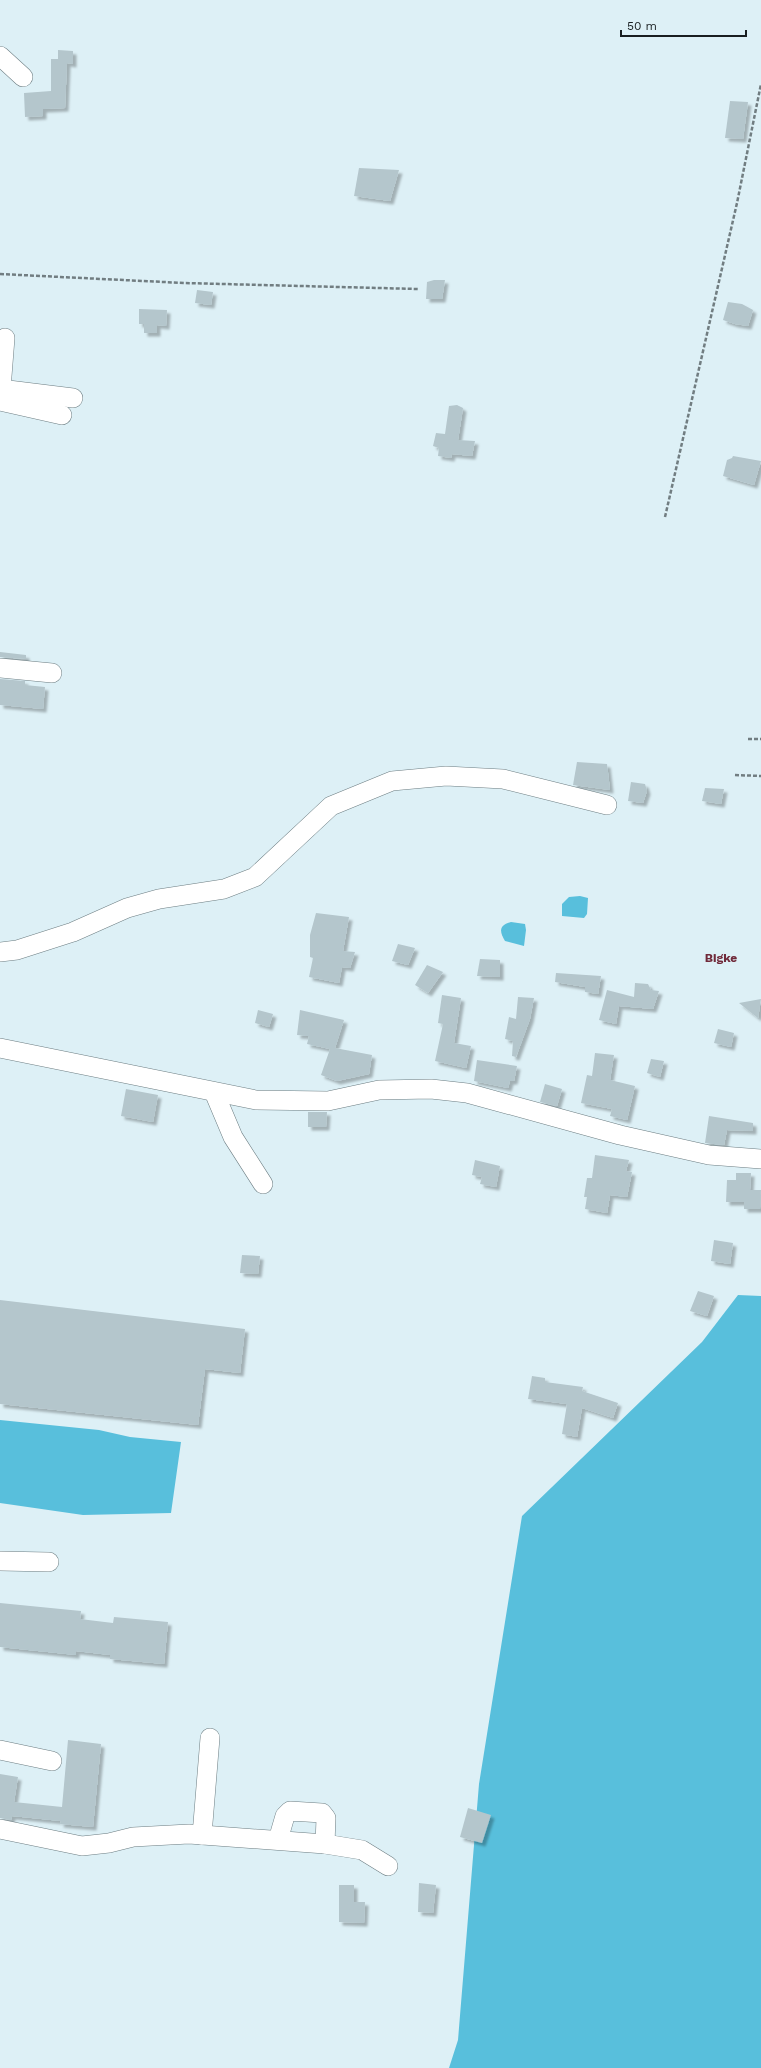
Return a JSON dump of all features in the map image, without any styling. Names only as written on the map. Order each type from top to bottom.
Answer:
[{"type":"street","points":[[0,56],[23,77]]},
{"type":"street","points":[[0,393],[5,338]]},
{"type":"street","points":[[0,393],[73,398]]},
{"type":"street","points":[[0,393],[62,415]]},
{"type":"street","points":[[0,668],[52,673]]},
{"type":"street","points":[[0,952],[17,950],[73,932],[127,908],[159,899],[224,890],[256,877],[331,806],[392,781],[446,776],[503,779],[607,805]]},
{"type":"street","points":[[0,1048],[256,1100],[328,1101],[379,1090],[431,1089],[467,1094],[620,1135],[701,1153],[761,1159]]},
{"type":"street","points":[[214,1092],[233,1137],[263,1184]]},
{"type":"street","points":[[0,1561],[49,1562]]},
{"type":"street","points":[[202,1835],[210,1738]]},
{"type":"street","points":[[0,1750],[52,1761]]},
{"type":"street","points":[[278,1840],[285,1816],[290,1811],[322,1813],[326,1818],[325,1844]]},
{"type":"street","points":[[0,1830],[82,1846],[109,1843],[133,1837],[202,1835],[325,1844],[362,1850],[388,1866]]},
{"type":"path","points":[[665,518],[737,203],[761,84]]},
{"type":"path","points":[[0,274],[184,283],[418,289]]},
{"type":"path","points":[[748,739],[761,740]]},
{"type":"path","points":[[735,775],[761,776]]},
{"type":"water","points":[[580,896],[588,898],[587,914],[584,918],[562,916],[562,904],[569,897]]},
{"type":"water","points":[[511,922],[525,924],[526,930],[524,946],[505,941],[501,929],[504,925]]},
{"type":"water","points":[[738,1295],[761,1296],[761,2068],[449,2068],[458,2040],[479,1784],[522,1516],[702,1342]]},
{"type":"water","points":[[0,1420],[99,1430],[130,1437],[181,1442],[171,1513],[83,1515],[0,1503]]},
{"type":"building","points":[[58,50],[73,51],[73,64],[67,63],[65,108],[43,109],[43,116],[25,117],[24,93],[51,91],[51,59],[58,59]]},
{"type":"building","points":[[730,101],[748,102],[743,139],[725,138]]},
{"type":"building","points":[[359,168],[399,170],[390,201],[354,196]]},
{"type":"building","points":[[434,280],[445,280],[442,299],[426,299],[427,282]]},
{"type":"building","points":[[197,290],[213,292],[211,305],[195,303]]},
{"type":"building","points":[[728,302],[742,304],[753,310],[748,326],[723,320]]},
{"type":"building","points":[[139,309],[167,310],[166,326],[157,325],[157,333],[144,333],[144,324],[139,324]]},
{"type":"building","points":[[457,405],[463,408],[458,440],[475,441],[472,456],[452,454],[451,458],[438,456],[439,448],[433,446],[436,433],[445,434],[449,406]]},
{"type":"building","points":[[733,456],[761,461],[754,485],[723,476],[727,460]]},
{"type":"building","points":[[0,652],[26,655],[26,659],[0,657]]},
{"type":"building","points":[[0,679],[25,681],[25,685],[45,687],[43,709],[0,705]]},
{"type":"building","points":[[577,762],[607,764],[610,790],[573,785]]},
{"type":"building","points":[[631,782],[645,784],[647,791],[643,803],[628,801]]},
{"type":"building","points":[[705,788],[724,789],[721,804],[702,801]]},
{"type":"building","points":[[316,913],[349,917],[343,951],[355,952],[350,968],[342,967],[339,983],[309,977],[313,958],[310,957],[310,935]]},
{"type":"building","points":[[398,944],[415,948],[408,965],[392,961]]},
{"type":"building","points":[[480,959],[500,960],[500,977],[477,976]]},
{"type":"building","points":[[427,965],[443,972],[428,993],[415,985]]},
{"type":"building","points":[[556,973],[601,976],[598,994],[585,992],[585,987],[555,982]]},
{"type":"building","points":[[635,983],[648,984],[651,990],[659,991],[653,1009],[619,1006],[616,1024],[599,1020],[607,990],[634,997]]},
{"type":"building","points":[[442,995],[461,998],[454,1043],[471,1046],[466,1068],[435,1061],[443,1024],[438,1023]]},
{"type":"building","points":[[518,997],[534,998],[530,1019],[516,1057],[512,1056],[513,1041],[505,1039],[509,1017],[516,1019]]},
{"type":"building","points":[[761,999],[758,1018],[739,1003]]},
{"type":"building","points":[[258,1010],[273,1014],[269,1027],[255,1023]]},
{"type":"building","points":[[300,1010],[344,1020],[335,1048],[372,1055],[369,1074],[337,1081],[321,1075],[330,1049],[307,1044],[309,1036],[297,1035]]},
{"type":"building","points":[[718,1029],[734,1033],[731,1047],[714,1043]]},
{"type":"building","points":[[595,1053],[614,1055],[610,1080],[635,1086],[627,1120],[610,1116],[612,1109],[581,1103],[587,1075],[592,1076]]},
{"type":"building","points":[[651,1059],[664,1061],[660,1077],[647,1073]]},
{"type":"building","points":[[477,1060],[517,1066],[514,1081],[510,1081],[508,1088],[474,1081]]},
{"type":"building","points":[[545,1084],[562,1089],[557,1106],[540,1102]]},
{"type":"building","points":[[126,1089],[158,1095],[153,1122],[121,1116]]},
{"type":"building","points":[[308,1112],[327,1112],[326,1127],[308,1127]]},
{"type":"building","points":[[709,1116],[753,1123],[753,1131],[727,1130],[724,1145],[705,1143]]},
{"type":"building","points":[[595,1155],[629,1160],[626,1171],[632,1172],[627,1197],[610,1195],[607,1213],[585,1209],[587,1197],[584,1197],[587,1178],[592,1178]]},
{"type":"building","points":[[475,1160],[500,1166],[496,1187],[480,1184],[482,1177],[472,1175]]},
{"type":"building","points":[[736,1173],[751,1173],[750,1190],[761,1190],[760,1209],[744,1209],[744,1202],[726,1202],[727,1180],[736,1180]]},
{"type":"building","points":[[714,1240],[733,1243],[730,1264],[711,1261]]},
{"type":"building","points":[[242,1255],[260,1256],[258,1274],[240,1273]]},
{"type":"building","points":[[698,1291],[714,1296],[707,1316],[690,1311]]},
{"type":"building","points":[[0,1300],[245,1329],[240,1373],[205,1369],[198,1425],[0,1404]]},
{"type":"building","points":[[532,1376],[545,1378],[545,1382],[583,1387],[582,1391],[618,1403],[613,1418],[582,1408],[577,1437],[562,1434],[567,1404],[528,1399]]},
{"type":"building","points":[[0,1603],[81,1611],[80,1619],[113,1623],[114,1617],[168,1622],[164,1664],[110,1659],[110,1655],[76,1651],[76,1655],[0,1647]]},
{"type":"building","points":[[68,1740],[101,1744],[93,1827],[60,1824],[61,1821],[12,1816],[11,1820],[0,1818],[0,1774],[18,1777],[14,1802],[62,1807]]},
{"type":"building","points":[[468,1808],[491,1815],[482,1843],[460,1837]]},
{"type":"building","points":[[419,1883],[436,1885],[433,1913],[418,1912]]},
{"type":"building","points":[[339,1885],[354,1885],[354,1902],[365,1902],[364,1923],[339,1922]]},
{"type":"district","name":"Bigke","points":[[721,958]]}]
